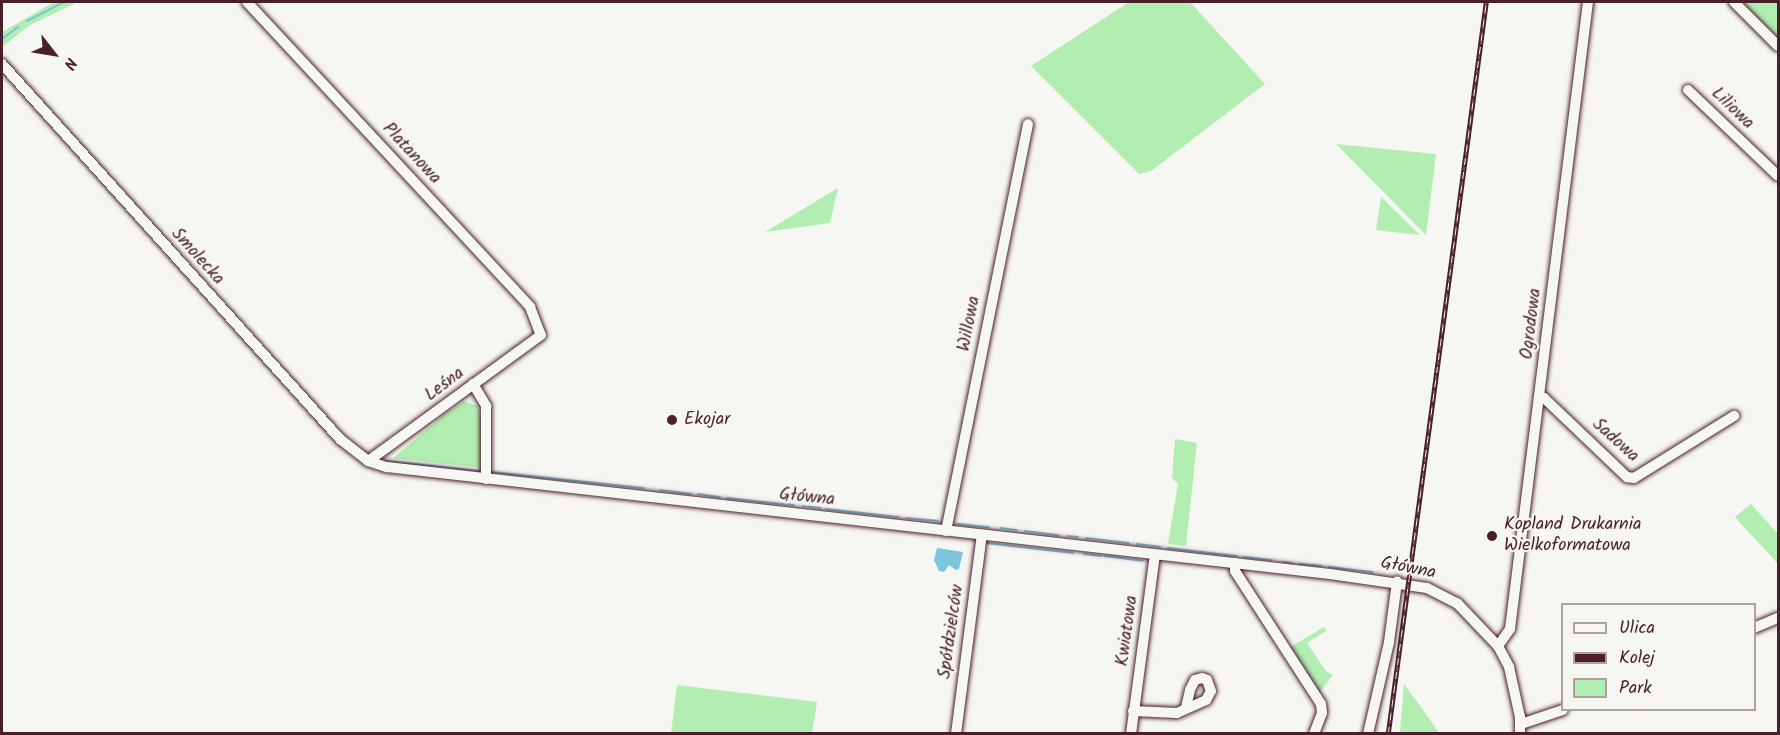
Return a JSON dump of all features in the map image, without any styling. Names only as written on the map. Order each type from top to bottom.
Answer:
[{"type":"street","name":"Platanowa","points":[[247,2],[530,307],[541,334]]},
{"type":"street","name":"Ogrodowa","points":[[1498,646],[1510,629],[1588,2]]},
{"type":"street","points":[[1734,2],[1779,46]]},
{"type":"street","name":"Smolecka","points":[[2,64],[340,439],[371,463]]},
{"type":"street","name":"Liliowa","points":[[1688,90],[1779,176]]},
{"type":"street","name":"Willowa","points":[[946,531],[1028,124]]},
{"type":"street","name":"Leśna","points":[[371,463],[541,334]]},
{"type":"street","points":[[473,384],[486,406],[486,479]]},
{"type":"street","name":"Sadowa","points":[[1539,397],[1545,398],[1628,477],[1634,478],[1734,416]]},
{"type":"street","name":"Główna","points":[[371,463],[486,479],[1235,563],[1396,582],[1427,588],[1450,598],[1498,646],[1509,667],[1520,729]]},
{"type":"street","name":"Spółdzielców","points":[[956,734],[982,535]]},
{"type":"street","name":"Kwiatowa","points":[[1131,734],[1155,555]]},
{"type":"street","points":[[1235,563],[1235,571],[1321,704],[1322,713],[1314,734]]},
{"type":"street","points":[[1368,734],[1389,642],[1396,582]]},
{"type":"street","points":[[1756,628],[1779,618]]},
{"type":"street","points":[[1133,711],[1167,715],[1186,708]]},
{"type":"street","points":[[1520,729],[1561,711]]},
{"type":"green space","points":[[54,2],[78,2],[30,25],[2,47],[2,32]]},
{"type":"green space","points":[[1129,2],[1190,2],[1265,84],[1151,171],[1139,174],[1031,66]]},
{"type":"green space","points":[[1740,2],[1778,2],[1778,40]]},
{"type":"green space","points":[[1336,144],[1436,154],[1426,235]]},
{"type":"green space","points":[[838,188],[830,223],[765,232]]},
{"type":"green space","points":[[1381,197],[1420,235],[1376,230]]},
{"type":"green space","points":[[464,401],[478,406],[482,419],[483,468],[393,458],[445,414]]},
{"type":"green space","points":[[1175,439],[1197,443],[1186,546],[1168,544],[1178,484],[1172,478]]},
{"type":"green space","points":[[1751,504],[1778,534],[1778,564],[1735,517]]},
{"type":"green space","points":[[1324,627],[1326,631],[1307,643],[1326,671],[1333,675],[1320,692],[1287,649]]},
{"type":"green space","points":[[1404,684],[1423,710],[1439,733],[1400,733]]},
{"type":"green space","points":[[677,685],[817,702],[812,733],[671,733]]},
{"type":"water","points":[[937,548],[963,552],[959,569],[956,570],[949,565],[944,572],[939,571],[934,560]]},
{"type":"waterway","points":[[27,21],[64,2]]},
{"type":"waterway","points":[[2,39],[18,27]]},
{"type":"waterway","points":[[385,461],[479,471]]},
{"type":"waterway","points":[[491,472],[644,488]]},
{"type":"waterway","points":[[660,490],[691,494]]},
{"type":"waterway","points":[[698,494],[720,497]]},
{"type":"waterway","points":[[727,498],[794,505]]},
{"type":"waterway","points":[[803,506],[821,508]]},
{"type":"waterway","points":[[826,509],[899,517]]},
{"type":"waterway","points":[[906,518],[938,521]]},
{"type":"waterway","points":[[958,524],[989,527]]},
{"type":"waterway","points":[[1001,528],[1017,530]]},
{"type":"waterway","points":[[1025,531],[1059,535]]},
{"type":"waterway","points":[[1068,536],[1078,537]]},
{"type":"waterway","points":[[1086,538],[1129,543]]},
{"type":"waterway","points":[[986,543],[1073,553]]},
{"type":"waterway","points":[[1137,544],[1160,547]]},
{"type":"waterway","points":[[1168,548],[1237,556]]},
{"type":"waterway","points":[[1084,554],[1101,556]]},
{"type":"waterway","points":[[1104,556],[1143,561]]},
{"type":"waterway","points":[[1244,557],[1272,560]]},
{"type":"waterway","points":[[1283,562],[1292,563]]},
{"type":"waterway","points":[[1300,564],[1321,566]]},
{"type":"waterway","points":[[1329,567],[1373,572]]},
{"type":"railway","points":[[1388,734],[1486,2]]},
{"type":"place","name":"Ekojar","points":[[672,420]]},
{"type":"place","name":"Kopland Drukarnia Wielkoformatowa","points":[[1492,536]]}]
